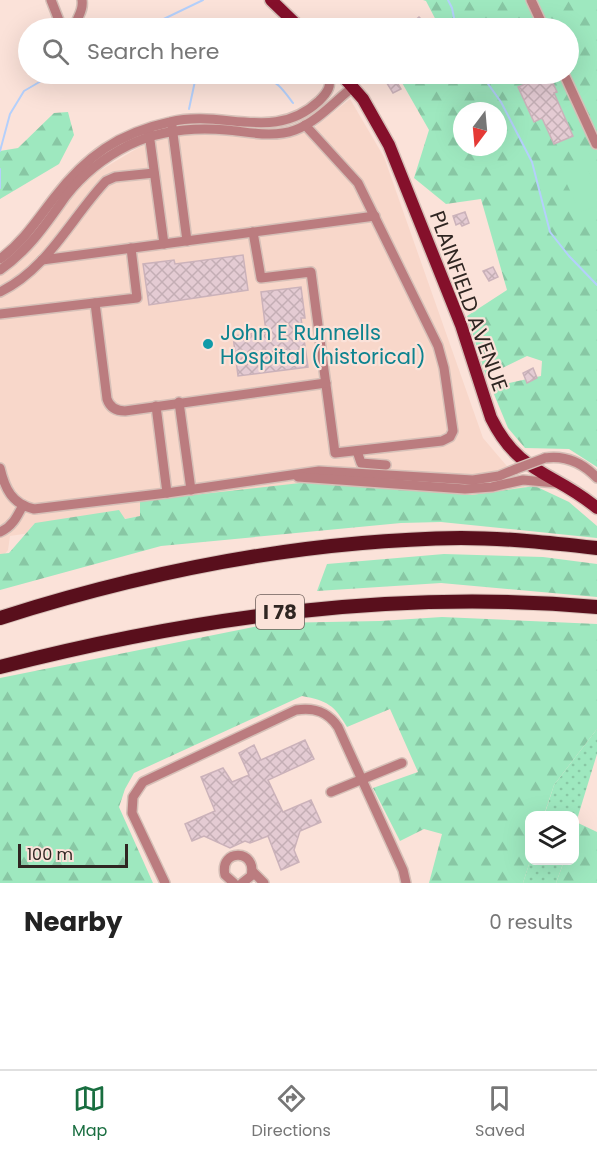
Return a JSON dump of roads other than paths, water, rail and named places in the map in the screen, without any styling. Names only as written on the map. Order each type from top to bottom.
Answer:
[{"type":"highway","points":[[0,618],[147,577],[306,549],[398,540],[462,538],[550,542],[597,548]]},
{"type":"highway","name":"I 78","points":[[0,667],[142,634],[270,613],[422,602],[506,601],[597,607]]},
{"type":"main road","points":[[271,0],[290,18]]},
{"type":"main road","name":"PLAINFIELD AVENUE","points":[[350,84],[375,119],[389,145],[461,325],[497,431],[520,459],[597,508]]},
{"type":"street","points":[[51,0],[58,18]]},
{"type":"street","points":[[79,18],[83,11],[82,0]]},
{"type":"street","points":[[531,0],[539,18]]},
{"type":"street","points":[[0,259],[25,237],[79,168],[108,145],[207,118],[268,124],[292,119],[303,114],[327,93],[331,84]]},
{"type":"street","points":[[569,84],[596,144]]},
{"type":"street","points":[[172,126],[270,134],[295,130],[305,125],[353,87]]},
{"type":"street","points":[[253,232],[261,278],[311,272],[335,453],[442,441],[450,437],[453,431],[441,351],[358,183],[305,125]]},
{"type":"street","points":[[172,126],[187,241]]},
{"type":"street","points":[[149,132],[164,244]]},
{"type":"street","points":[[0,270],[36,239],[66,196],[86,174],[112,154],[149,132]]},
{"type":"street","points":[[0,292],[24,277],[42,260],[106,181],[115,177],[154,173]]},
{"type":"street","points":[[42,260],[375,216]]},
{"type":"street","points":[[0,314],[137,298],[131,248]]},
{"type":"street","points":[[95,303],[108,403],[121,411],[326,383]]},
{"type":"street","points":[[179,402],[191,490]]},
{"type":"street","points":[[156,406],[167,493]]},
{"type":"street","points":[[357,451],[361,463],[386,465]]},
{"type":"street","points":[[0,468],[8,492],[23,506],[34,509],[191,490],[319,471],[473,480],[498,476],[545,458],[559,457],[577,462],[597,478]]},
{"type":"street","points":[[290,476],[465,489],[492,487],[522,480],[558,483]]},
{"type":"street","points":[[0,532],[6,530],[14,521],[23,506]]},
{"type":"street","points":[[165,883],[132,813],[133,797],[137,789],[148,778],[296,710],[305,708],[315,709],[332,719],[404,870],[406,883]]},
{"type":"street","points":[[331,792],[402,763]]},
{"type":"street","points":[[234,883],[228,879],[224,866],[229,858],[238,855],[250,862],[248,879],[264,883]]},
{"type":"waterway","points":[[166,18],[203,0]]},
{"type":"waterway","points":[[448,0],[454,18]]},
{"type":"waterway","points":[[0,151],[10,114],[24,91],[36,84]]},
{"type":"waterway","points":[[189,109],[194,84]]},
{"type":"waterway","points":[[277,84],[293,103]]},
{"type":"waterway","points":[[488,84],[501,102],[532,162],[550,232],[597,285]]},
{"type":"waterway","points":[[0,169],[0,188]]},
{"type":"place","name":"John E Runnells Hospital (historical)","points":[[208,344]]}]
